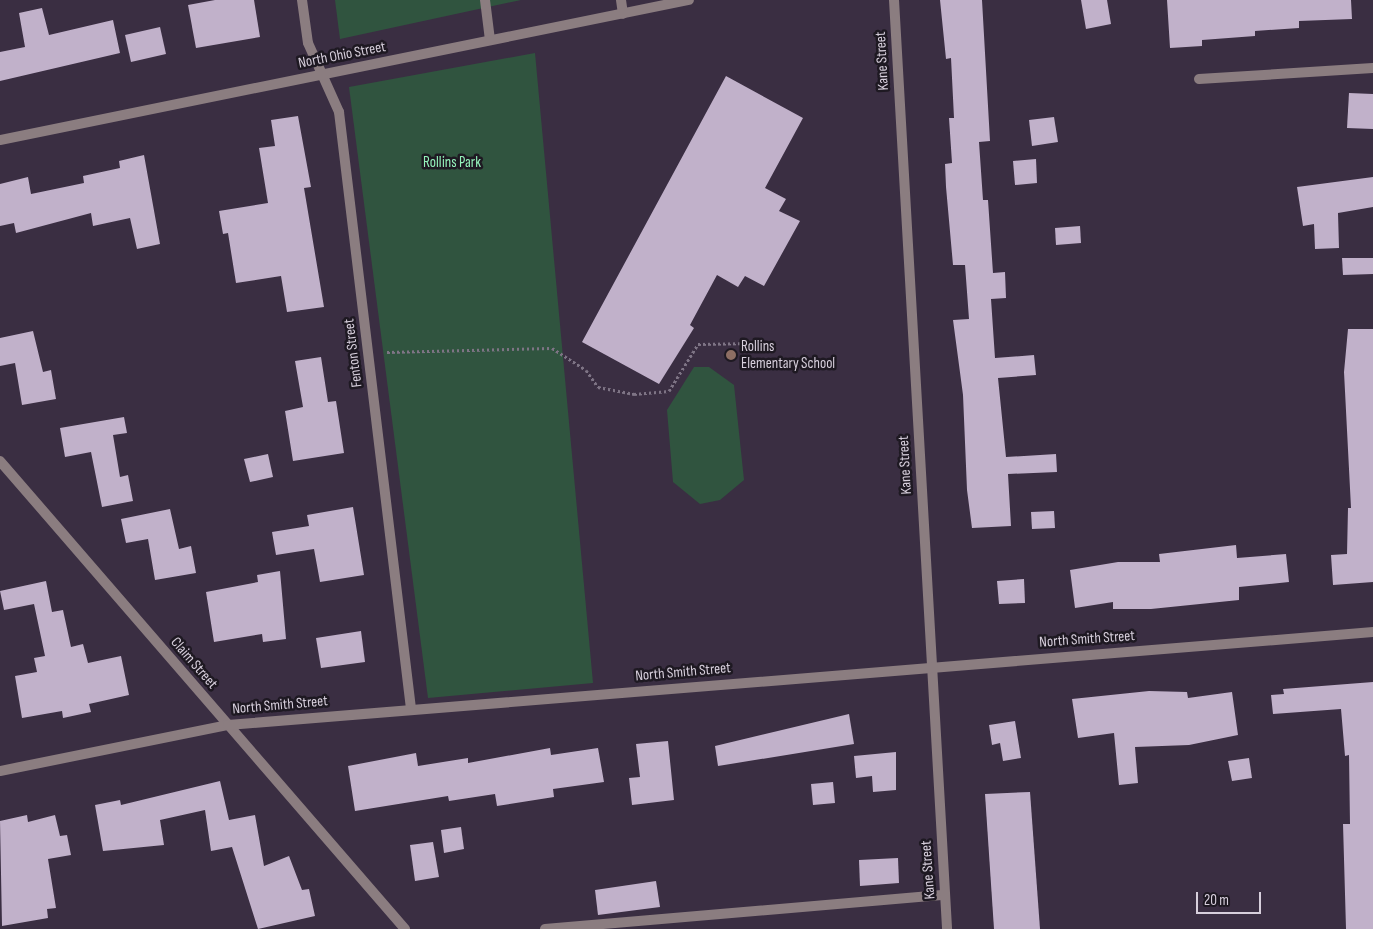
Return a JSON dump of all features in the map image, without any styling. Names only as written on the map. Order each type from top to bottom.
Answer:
[{"type":"street","name":"Fenton Street","points":[[302,0],[308,43],[321,75],[340,112],[411,709]]},
{"type":"street","points":[[485,0],[490,40]]},
{"type":"street","points":[[621,0],[623,14]]},
{"type":"street","name":"North Ohio Street","points":[[0,140],[689,0]]},
{"type":"street","name":"Kane Street","points":[[894,0],[947,929]]},
{"type":"street","points":[[1199,79],[1373,68]]},
{"type":"street","name":"Claim Street","points":[[0,461],[405,929]]},
{"type":"street","name":"North Smith Street","points":[[0,771],[228,725],[1373,632]]},
{"type":"street","points":[[545,929],[945,895]]},
{"type":"path","points":[[387,352],[552,348],[586,370],[598,387],[634,394],[669,391],[698,344],[755,343]]},
{"type":"green space","points":[[335,0],[521,0],[340,39]]},
{"type":"green space","name":"Rollins Park","points":[[535,53],[593,683],[428,698],[349,87]]},
{"type":"green space","points":[[694,367],[709,367],[734,385],[744,480],[720,500],[700,504],[673,482],[667,410]]},
{"type":"building","points":[[215,0],[254,0],[260,37],[196,48],[188,5]]},
{"type":"building","points":[[940,0],[982,0],[990,141],[979,142],[983,200],[988,200],[993,273],[1005,272],[1006,298],[991,299],[995,358],[1034,355],[1036,375],[998,378],[1006,457],[1056,454],[1057,472],[1008,474],[1011,526],[972,528],[967,490],[963,395],[953,320],[969,319],[965,265],[953,265],[945,164],[952,163],[949,118],[954,118],[951,58],[946,59]]},
{"type":"building","points":[[1081,0],[1107,0],[1111,24],[1086,29]]},
{"type":"building","points":[[1167,0],[1351,0],[1352,19],[1299,21],[1299,28],[1255,31],[1255,36],[1202,40],[1202,46],[1170,48]]},
{"type":"building","points":[[42,8],[49,35],[113,20],[120,53],[0,81],[0,52],[25,47],[19,13]]},
{"type":"building","points":[[160,27],[166,54],[131,62],[125,35]]},
{"type":"building","points":[[726,76],[803,118],[765,188],[786,199],[779,211],[800,221],[764,286],[745,276],[738,287],[717,275],[690,325],[694,328],[659,384],[582,342]]},
{"type":"building","points":[[1349,93],[1373,94],[1373,129],[1347,128]]},
{"type":"building","points":[[298,116],[311,187],[304,188],[324,307],[287,312],[281,276],[236,283],[228,233],[223,234],[219,211],[268,203],[259,148],[275,146],[271,120]]},
{"type":"building","points":[[1054,117],[1058,142],[1032,146],[1029,120]]},
{"type":"building","points":[[144,155],[160,244],[137,249],[130,218],[93,226],[91,213],[16,233],[14,223],[0,226],[0,184],[28,177],[31,194],[84,183],[83,176],[120,168],[119,161]]},
{"type":"building","points":[[1036,159],[1037,183],[1015,185],[1013,161]]},
{"type":"building","points":[[1373,177],[1373,207],[1338,213],[1339,248],[1315,249],[1314,224],[1303,226],[1297,187]]},
{"type":"building","points":[[1080,226],[1081,243],[1056,245],[1055,228]]},
{"type":"building","points":[[1342,258],[1373,258],[1373,274],[1343,275]]},
{"type":"building","points":[[1348,329],[1373,329],[1373,582],[1333,585],[1331,555],[1347,554],[1348,508],[1351,508],[1344,372]]},
{"type":"building","points":[[33,331],[43,372],[51,370],[56,399],[22,405],[15,363],[0,366],[0,338]]},
{"type":"building","points":[[321,357],[328,402],[336,401],[344,453],[293,461],[285,411],[303,407],[295,361]]},
{"type":"building","points":[[124,417],[127,433],[113,435],[120,477],[128,475],[133,501],[102,507],[91,452],[65,457],[60,428]]},
{"type":"building","points":[[268,454],[273,477],[250,482],[244,459]]},
{"type":"building","points":[[353,507],[364,575],[320,582],[314,549],[276,555],[272,532],[309,526],[307,515]]},
{"type":"building","points":[[170,509],[179,549],[191,546],[196,573],[155,580],[148,539],[126,543],[121,519]]},
{"type":"building","points":[[1054,511],[1055,528],[1032,529],[1031,512]]},
{"type":"building","points":[[1236,545],[1237,558],[1286,554],[1289,582],[1239,587],[1239,600],[1151,609],[1113,609],[1113,602],[1075,608],[1070,570],[1118,562],[1160,562],[1159,554]]},
{"type":"building","points":[[280,571],[286,639],[263,642],[262,634],[214,642],[206,592],[258,582],[257,575]]},
{"type":"building","points":[[1024,579],[1025,603],[999,604],[997,581]]},
{"type":"building","points":[[46,581],[52,612],[63,610],[71,647],[83,644],[88,663],[121,656],[129,695],[89,704],[91,712],[63,718],[62,711],[22,718],[15,676],[37,672],[34,658],[45,656],[34,604],[4,610],[0,591]]},
{"type":"building","points":[[361,631],[365,662],[321,668],[316,638]]},
{"type":"building","points":[[1373,682],[1373,929],[1346,929],[1343,824],[1350,824],[1349,755],[1345,756],[1341,709],[1273,714],[1271,695],[1284,694],[1283,689]]},
{"type":"building","points":[[1149,691],[1187,692],[1188,698],[1232,692],[1238,735],[1189,745],[1135,747],[1138,783],[1119,785],[1114,733],[1078,738],[1072,699]]},
{"type":"building","points":[[849,714],[854,744],[718,766],[715,746]]},
{"type":"building","points":[[1015,721],[1021,758],[1003,761],[1000,743],[992,745],[989,725]]},
{"type":"building","points":[[668,741],[674,800],[632,805],[629,778],[640,777],[636,744]]},
{"type":"building","points":[[550,748],[551,755],[598,748],[604,782],[553,789],[554,797],[497,806],[495,794],[449,801],[448,796],[355,811],[348,766],[416,753],[418,766],[468,758],[468,763]]},
{"type":"building","points":[[896,752],[896,790],[873,792],[872,776],[856,778],[854,756]]},
{"type":"building","points":[[1249,758],[1252,778],[1232,781],[1228,761]]},
{"type":"building","points":[[220,781],[229,820],[255,815],[264,866],[289,856],[302,890],[309,889],[315,916],[258,929],[232,847],[211,851],[205,810],[160,820],[164,845],[103,851],[95,805],[120,800],[121,805]]},
{"type":"building","points":[[833,782],[835,803],[813,805],[811,784]]},
{"type":"building","points":[[1030,792],[1040,929],[994,929],[985,794]]},
{"type":"building","points":[[27,815],[28,822],[55,815],[60,836],[67,835],[71,855],[48,859],[56,908],[47,909],[48,918],[2,926],[0,821]]},
{"type":"building","points":[[461,827],[464,849],[444,853],[441,830]]},
{"type":"building","points":[[433,842],[439,877],[415,881],[410,845]]},
{"type":"building","points":[[898,858],[899,883],[860,886],[859,860]]},
{"type":"building","points":[[656,881],[660,907],[598,915],[595,890]]},
{"type":"place","name":"Rollins Elementary School","points":[[731,355]]}]
